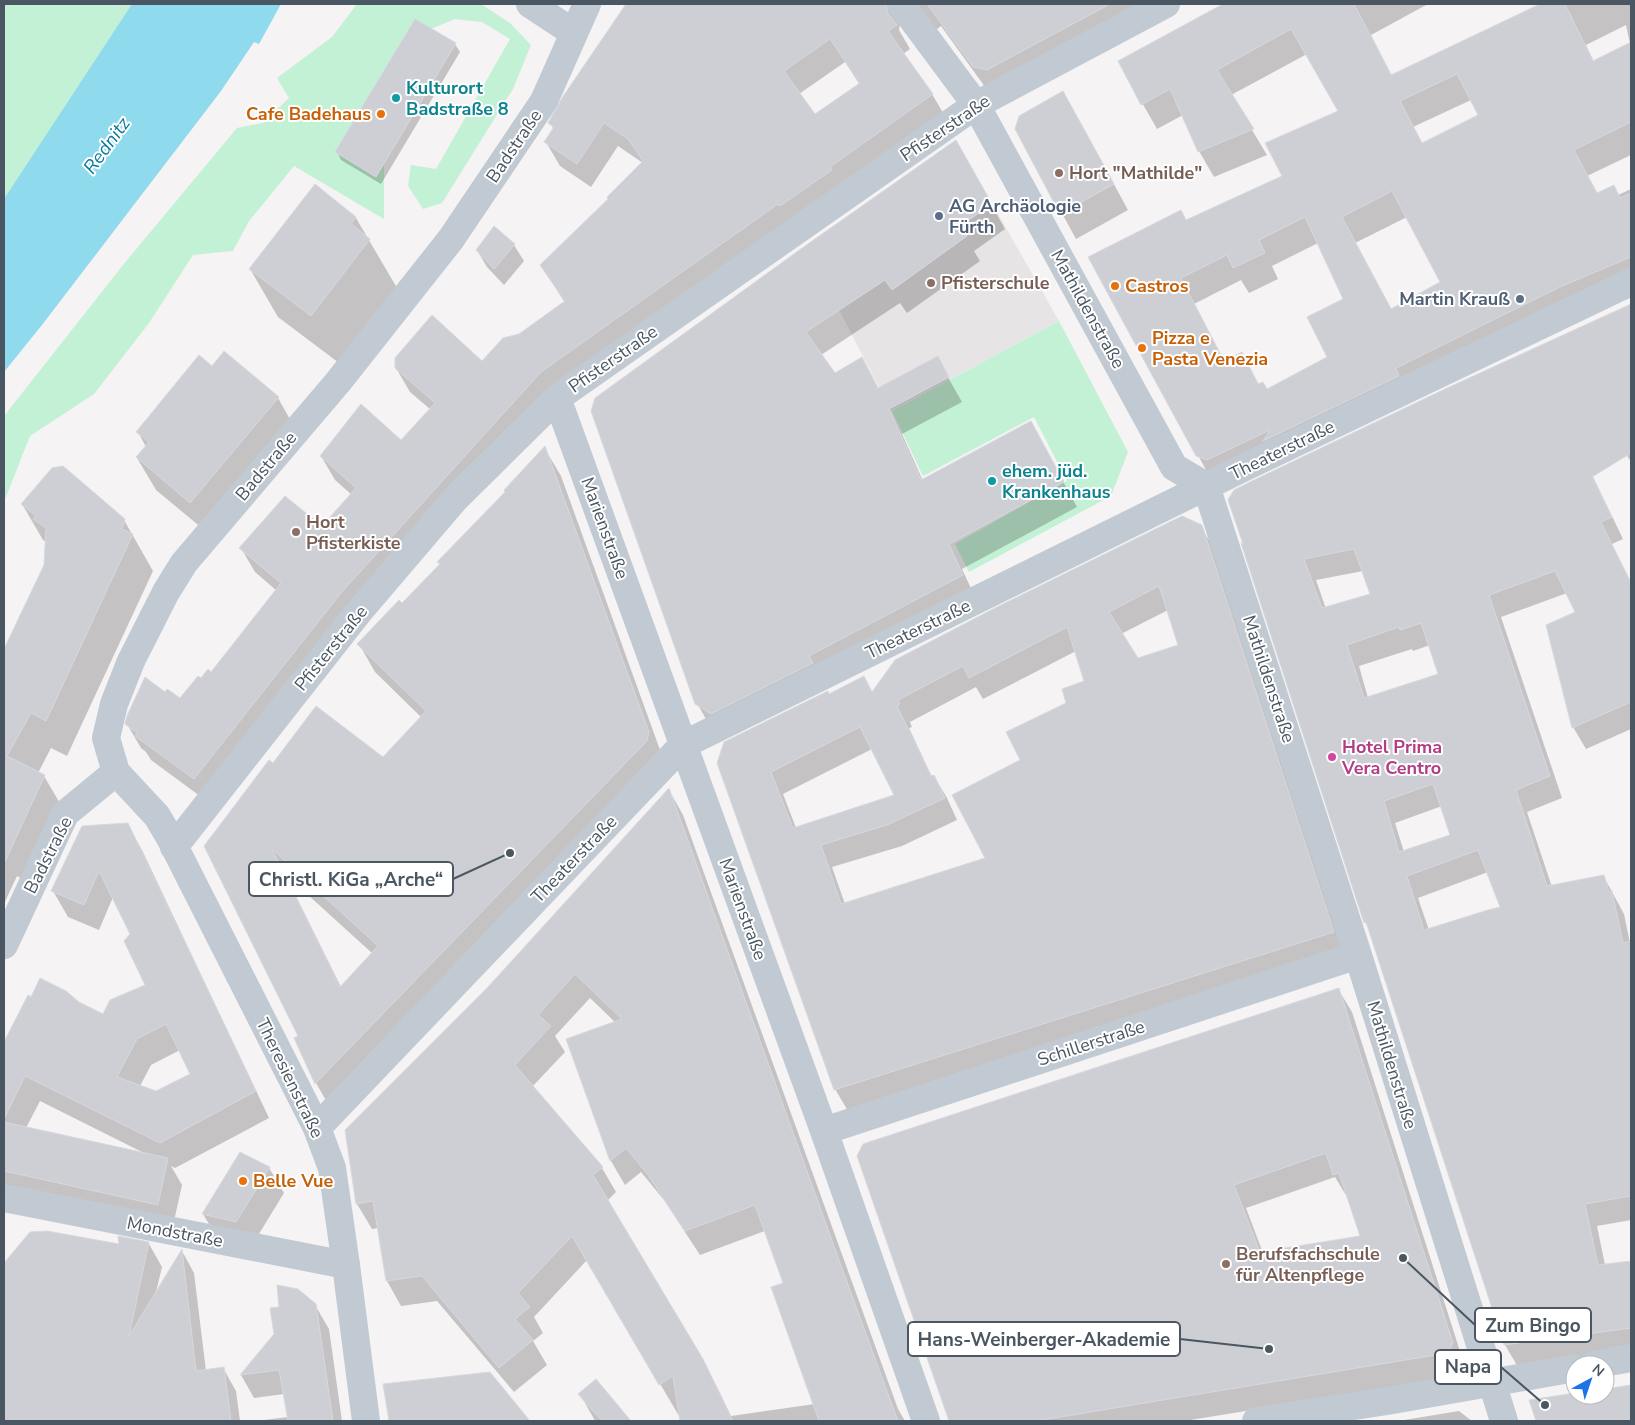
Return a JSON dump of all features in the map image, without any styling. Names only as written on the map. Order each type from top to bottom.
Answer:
[{"type":"street","points":[[530,4],[574,34]]},
{"type":"street","name":"Badstraße","points":[[4,945],[65,814],[116,772],[106,738],[114,704],[131,661],[166,592],[184,563],[334,387],[451,239],[544,101],[588,4]]},
{"type":"street","name":"Mathildenstraße","points":[[901,4],[976,105],[1174,467],[1206,486],[1358,955],[1504,1421]]},
{"type":"street","name":"Pfisterstraße","points":[[174,846],[357,614],[455,499],[557,398],[976,105],[1166,4]]},
{"type":"street","name":"Theaterstraße","points":[[316,1128],[683,745],[1206,486],[1631,282]]},
{"type":"street","name":"Marienstraße","points":[[557,398],[824,1131],[926,1421]]},
{"type":"street","name":"Theresienstraße","points":[[116,772],[157,816],[174,846],[316,1128],[332,1168],[366,1421]]},
{"type":"street","name":"Schillerstraße","points":[[824,1131],[1358,955]]},
{"type":"street","name":"Mondstraße","points":[[4,1198],[346,1265]]},
{"type":"street","points":[[1615,1361],[1631,1358]]},
{"type":"street","points":[[1256,1421],[1381,1402],[1565,1370]]},
{"type":"shaded area","name":"Pfisterschule","points":[[956,140],[1059,321],[891,411],[806,245]]},
{"type":"green space","points":[[4,4],[133,4],[4,203]]},
{"type":"green space","points":[[357,4],[481,4],[510,23],[531,45],[513,89],[442,203],[423,209],[408,186],[411,165],[436,169],[510,39],[482,22],[455,19],[421,33],[384,157],[384,219],[294,166],[249,221],[233,251],[193,255],[149,323],[94,394],[30,436],[4,502],[4,416],[123,265],[237,128],[263,123],[289,98],[277,78],[332,37]]},
{"type":"green space","points":[[1059,321],[1128,452],[1111,496],[969,572],[955,544],[1067,481],[1034,417],[923,476],[892,411]]},
{"type":"water","name":"Rednitz","points":[[132,4],[281,4],[259,44],[254,42],[221,91],[4,372],[4,199]]},
{"type":"building","points":[[626,4],[886,4],[888,13],[897,25],[888,31],[933,94],[830,167],[832,170],[780,206],[778,204],[541,372],[341,593],[194,779],[135,736],[137,733],[125,724],[145,677],[165,692],[167,689],[180,698],[198,676],[201,678],[208,669],[211,672],[281,583],[239,548],[285,496],[322,526],[356,488],[320,456],[361,404],[401,440],[435,403],[395,368],[395,358],[432,315],[482,361],[503,338],[519,334],[565,301],[540,265],[608,199],[607,197],[643,161],[628,139],[604,123],[577,164],[544,142],[554,127],[548,123],[562,98]],"holes":[[[830,39],[860,83],[815,114],[784,71]]]},
{"type":"building","points":[[927,4],[1110,4],[987,70],[973,67]]},
{"type":"building","points":[[1223,4],[1354,4],[1391,75],[1540,4],[1565,4],[1593,61],[1631,42],[1631,122],[1574,150],[1597,193],[1614,185],[1620,198],[1631,193],[1631,257],[1560,287],[1396,368],[1399,376],[1263,441],[1270,430],[1207,460],[1196,456],[1088,257],[1181,210],[1186,220],[1282,176],[1265,143],[1338,111],[1291,29],[1217,70],[1254,129],[1198,152],[1170,89],[1141,105],[1118,61]],"holes":[[[1457,74],[1478,115],[1422,143],[1400,101]],[[1392,191],[1440,282],[1391,309],[1342,217]],[[1305,217],[1343,299],[1307,317],[1327,357],[1267,389],[1263,382],[1258,384],[1242,352],[1224,361],[1181,278],[1227,255],[1233,268],[1265,253],[1259,240]]]},
{"type":"building","name":"Kulturort Badstraße 8","points":[[415,19],[456,43],[376,177],[335,152]]},
{"type":"building","points":[[1063,91],[1114,184],[1060,214],[1015,129],[1019,116]]},
{"type":"building","points":[[956,140],[992,204],[960,226],[967,236],[892,290],[885,280],[806,332],[835,373],[862,357],[878,388],[938,356],[949,377],[889,409],[921,480],[1031,421],[1064,482],[949,544],[963,575],[809,656],[813,663],[711,714],[695,704],[591,411],[595,398],[798,251]]},
{"type":"building","points":[[315,184],[356,217],[351,224],[370,239],[311,316],[249,269]]},
{"type":"building","points":[[494,226],[515,244],[494,269],[476,250]]},
{"type":"building","points":[[1631,304],[1631,453],[1592,477],[1612,517],[1601,522],[1631,584],[1631,702],[1572,728],[1546,625],[1575,612],[1555,571],[1489,595],[1550,776],[1516,790],[1547,886],[1604,875],[1609,892],[1612,891],[1623,943],[1631,941],[1631,1196],[1585,1204],[1598,1265],[1631,1261],[1631,1328],[1504,1345],[1366,922],[1364,923],[1228,500],[1234,490],[1445,389]],"holes":[[[1354,549],[1370,594],[1322,608],[1304,559]],[[1421,623],[1438,674],[1364,698],[1347,645],[1399,627],[1400,630]],[[1433,784],[1450,835],[1399,852],[1384,801]],[[1478,850],[1500,907],[1424,930],[1407,876]]]},
{"type":"building","points":[[224,351],[279,397],[190,503],[136,457],[149,442],[136,432],[199,355],[212,366]]},
{"type":"building","points":[[545,446],[649,732],[647,741],[315,1084],[294,1038],[298,1036],[204,846],[269,760],[273,763],[316,706],[383,757],[426,711],[357,644],[399,600],[402,603],[440,564],[437,562],[505,492],[504,490]],"holes":[[[272,849],[378,946],[340,987]]]},
{"type":"building","points":[[63,466],[125,519],[122,529],[133,534],[46,721],[31,713],[7,756],[45,775],[4,864],[4,649],[44,565],[46,528],[33,519],[36,516],[21,504],[52,468]]},
{"type":"building","points":[[1182,516],[1202,525],[1334,932],[834,1090],[717,763],[724,742],[828,691],[829,694],[864,676],[872,692],[895,660],[997,607]],"holes":[[[1159,586],[1178,645],[1138,658],[1109,612]],[[1067,627],[1084,681],[1062,689],[1066,703],[1006,732],[1020,760],[952,795],[985,858],[841,904],[821,845],[887,825],[945,798],[934,775],[931,776],[897,706],[900,704],[898,700],[963,666],[969,678]],[[860,727],[894,795],[793,828],[771,772]]]},
{"type":"building","points":[[669,788],[898,1421],[819,1421],[771,1287],[783,1283],[755,1205],[685,1231],[648,1175],[626,1148],[610,1161],[566,1039],[622,1019],[575,974],[538,1015],[551,1026],[515,1065],[603,1167],[593,1175],[703,1359],[733,1421],[680,1421],[673,1376],[659,1385],[572,1236],[518,1293],[530,1307],[515,1319],[533,1340],[499,1368],[422,1276],[386,1281],[373,1201],[356,1204],[345,1130],[488,987]]},
{"type":"building","points":[[128,823],[256,1091],[160,1143],[25,1076],[4,1119],[4,1042],[28,995],[31,997],[40,978],[66,991],[79,1002],[103,1014],[110,1000],[145,985],[124,941],[130,934],[99,871],[84,905],[51,891],[82,826]],"holes":[[[166,1024],[190,1074],[156,1091],[117,1077],[137,1039]]]},
{"type":"building","points":[[1339,988],[1453,1343],[1448,1353],[1036,1421],[949,1421],[857,1156],[863,1144]],"holes":[[[1326,1153],[1333,1175],[1339,1173],[1360,1236],[1260,1252],[1234,1185]]]},
{"type":"building","points":[[4,1122],[168,1158],[158,1205],[4,1171]]},
{"type":"building","points":[[240,1152],[270,1167],[236,1222],[202,1214]]},
{"type":"building","points":[[47,1231],[119,1244],[118,1236],[149,1242],[129,1336],[182,1249],[196,1371],[224,1367],[231,1421],[4,1421],[4,1263],[30,1232]]},
{"type":"building","points":[[277,1285],[298,1289],[316,1304],[333,1421],[288,1421],[279,1370],[240,1375],[274,1334],[270,1308],[279,1307]]},
{"type":"building","points":[[490,1372],[530,1421],[389,1421],[383,1384]]},
{"type":"building","points":[[596,1379],[631,1421],[602,1421],[578,1394]]},
{"type":"building","points":[[1631,1385],[1631,1421],[1536,1421],[1529,1400],[1565,1395],[1565,1405],[1615,1405],[1615,1387]]},
{"type":"place","name":"Kulturort Badstraße 8","points":[[396,98]]},
{"type":"place","name":"Cafe Badehaus","points":[[381,114]]},
{"type":"place","name":"Hort \"Mathilde\"","points":[[1059,173]]},
{"type":"place","name":"AG Archäologie Fürth","points":[[939,216]]},
{"type":"place","name":"Pfisterschule","points":[[931,283]]},
{"type":"place","name":"Castros","points":[[1115,286]]},
{"type":"place","name":"Martin Krauß","points":[[1520,299]]},
{"type":"place","name":"Pizza e Pasta Venezia","points":[[1142,348]]},
{"type":"place","name":"ehem. jüd. Krankenhaus","points":[[992,481]]},
{"type":"place","name":"Hort Pfisterkiste","points":[[296,532]]},
{"type":"place","name":"Hotel Prima Vera Centro","points":[[1332,757]]},
{"type":"place","name":"Christl. KiGa „Arche“","points":[[510,853]]},
{"type":"place","name":"Belle Vue","points":[[243,1181]]},
{"type":"place","name":"Zum Bingo","points":[[1403,1258]]},
{"type":"place","name":"Berufsfachschule für Altenpflege","points":[[1226,1264]]},
{"type":"place","name":"Hans-Weinberger-Akademie","points":[[1269,1349]]},
{"type":"place","name":"Napa","points":[[1545,1405]]}]
